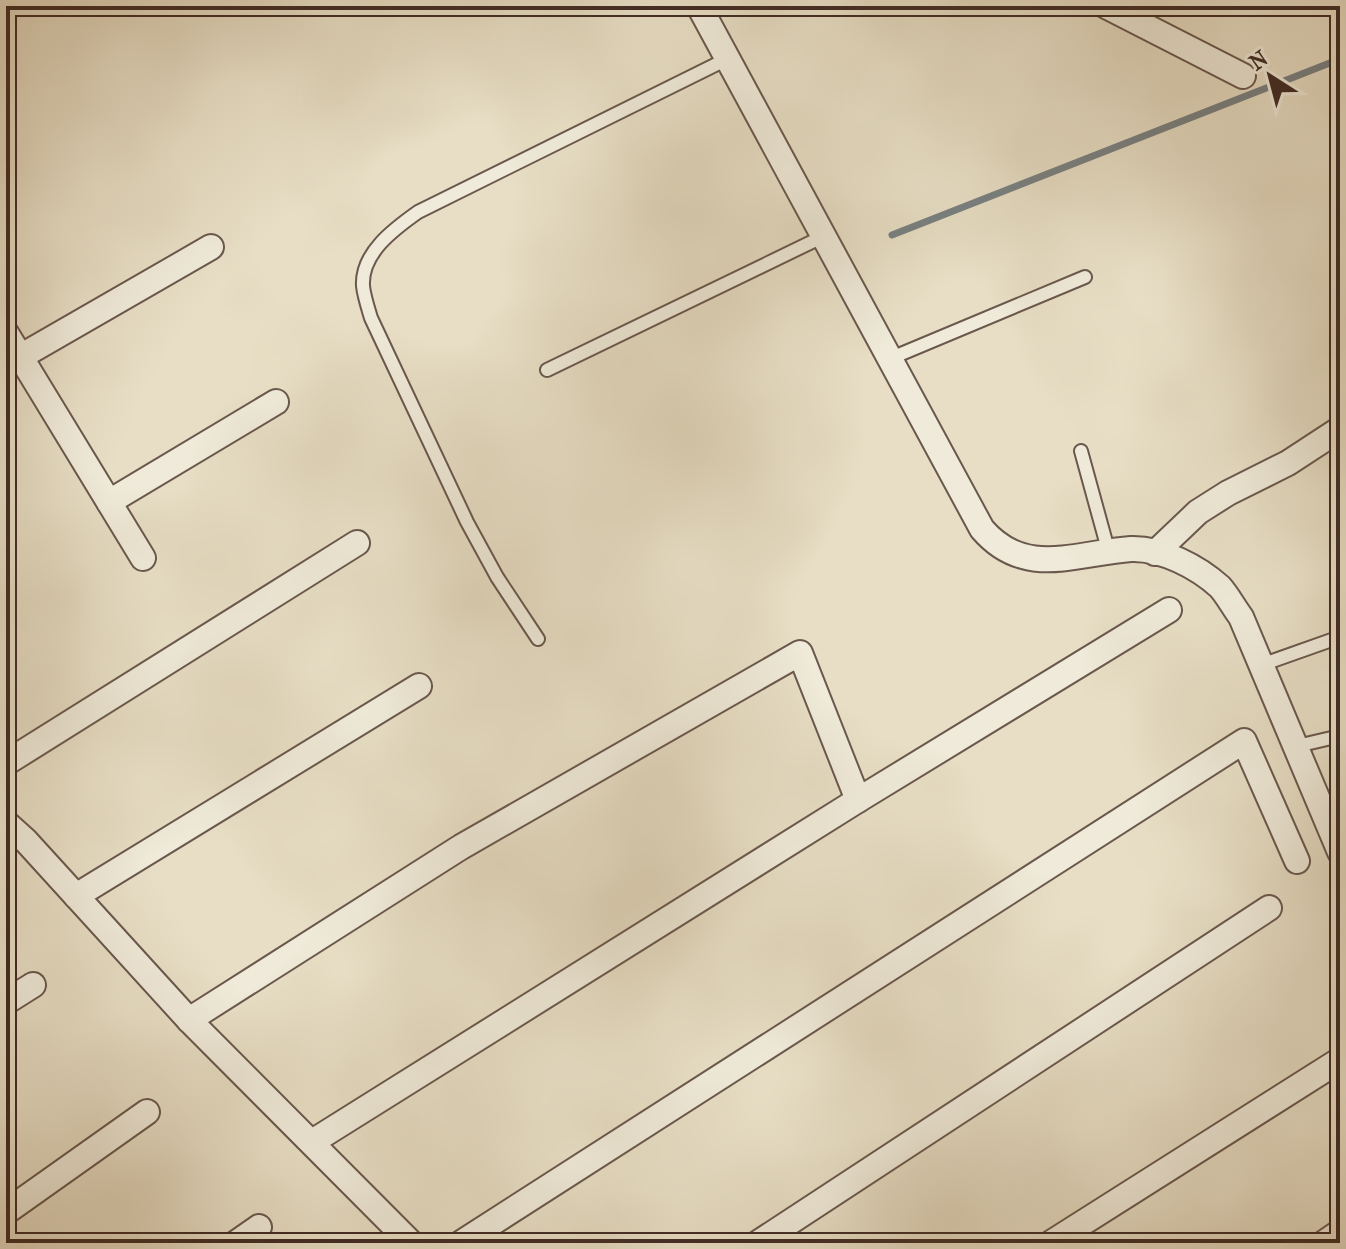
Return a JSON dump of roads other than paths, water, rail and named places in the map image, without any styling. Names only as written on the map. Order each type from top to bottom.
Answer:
[{"type":"street","points":[[699,6],[982,529],[994,543],[1011,554],[1030,559],[1133,549],[1155,553],[1201,572],[1221,589],[1241,617],[1340,852]]},
{"type":"street","points":[[1106,6],[1243,76]]},
{"type":"street","points":[[20,357],[211,247]]},
{"type":"street","points":[[6,333],[143,558]]},
{"type":"street","points":[[109,502],[276,402]]},
{"type":"street","points":[[1155,553],[1198,512],[1288,463],[1340,429]]},
{"type":"street","points":[[6,763],[357,543]]},
{"type":"street","points":[[312,1142],[858,800],[1169,610]]},
{"type":"street","points":[[189,1020],[461,847],[800,653],[858,800]]},
{"type":"street","points":[[76,896],[419,686]]},
{"type":"street","points":[[461,1243],[1244,741],[1297,861]]},
{"type":"street","points":[[6,823],[189,1020],[411,1243]]},
{"type":"street","points":[[758,1243],[1269,908]]},
{"type":"street","points":[[6,1002],[33,985]]},
{"type":"street","points":[[1051,1243],[1340,1060]]},
{"type":"street","points":[[6,1212],[147,1112]]},
{"type":"street","points":[[236,1243],[259,1227]]},
{"type":"street","points":[[1324,1243],[1340,1232]]},
{"type":"lane","points":[[538,639],[497,577],[467,522],[371,318],[363,284],[368,260],[390,233],[418,212],[727,59]]},
{"type":"lane","points":[[547,370],[822,237]]},
{"type":"lane","points":[[889,359],[1085,277]]},
{"type":"lane","points":[[1081,451],[1097,554]]},
{"type":"lane","points":[[1261,665],[1340,637]]},
{"type":"lane","points":[[1297,746],[1340,736]]},
{"type":"waterway","points":[[892,235],[1340,59]]}]
